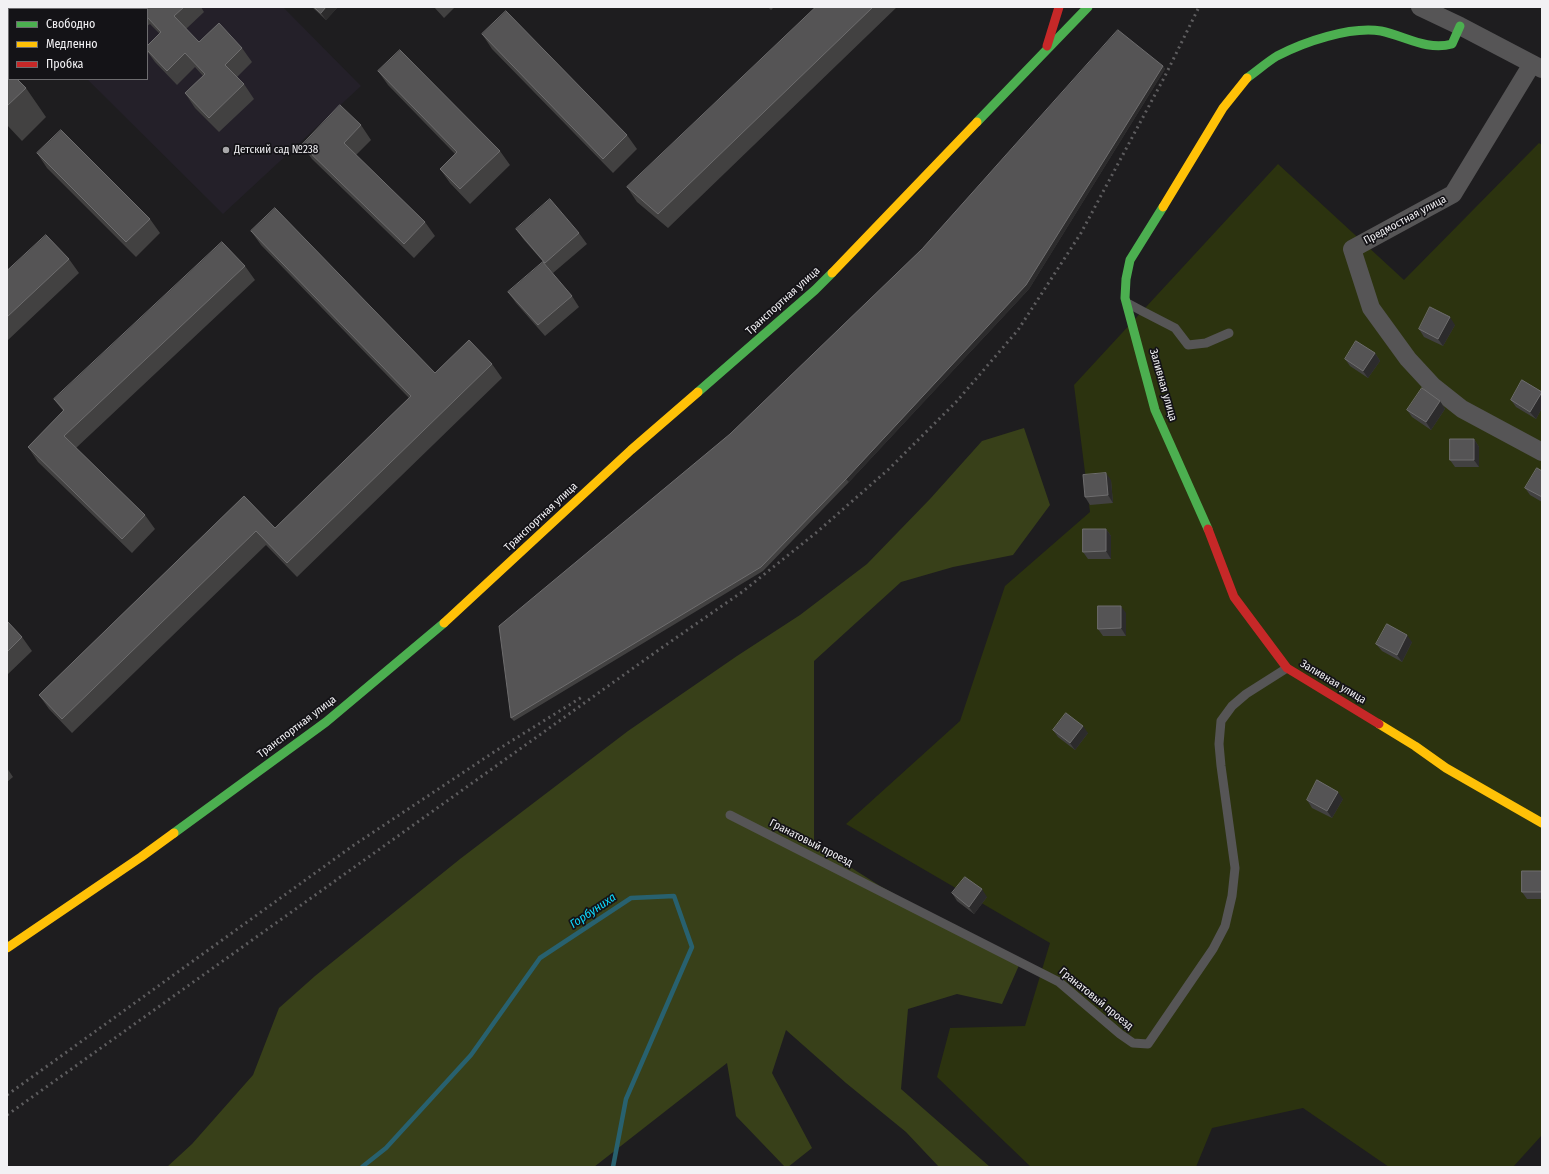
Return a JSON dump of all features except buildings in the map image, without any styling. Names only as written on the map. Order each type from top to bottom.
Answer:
[{"type":"main road","points":[[1046,50],[1058,7]]},
{"type":"main road","name":"Транспортная улица","points":[[7,948],[141,857],[326,722],[460,610],[631,450],[815,290],[1088,7]]},
{"type":"main road","name":"Заливная улица","points":[[1460,26],[1452,44],[1442,47],[1430,46],[1380,31],[1353,31],[1328,36],[1301,45],[1276,57],[1248,78],[1223,108],[1130,260],[1126,279],[1126,302],[1155,410],[1212,540],[1234,597],[1286,668],[1415,746],[1446,768],[1542,823]]},
{"type":"street","name":"Предмостная улица","points":[[1420,7],[1460,26],[1537,67],[1453,194],[1352,249],[1371,308],[1408,359],[1433,386],[1462,409],[1542,452]]},
{"type":"lane","points":[[1126,302],[1174,328],[1188,345],[1206,342],[1229,334]]},
{"type":"lane","name":"Гранатовый проезд","points":[[730,815],[1059,982],[1124,1037],[1133,1043],[1148,1044],[1213,949],[1225,926],[1232,896],[1235,868],[1221,766],[1219,744],[1221,721],[1232,706],[1246,694],[1286,668]]},
{"type":"shaded area","name":"Детский сад №238","points":[[283,7],[361,86],[223,214],[88,80],[148,80],[148,8],[99,8]]},
{"type":"green space","points":[[1539,143],[1542,145],[1542,1135],[1513,1167],[1389,1167],[1303,1108],[1212,1128],[1196,1167],[1031,1167],[937,1077],[950,1028],[1025,1026],[1050,943],[846,824],[960,721],[1005,586],[1090,512],[1074,385],[1278,164],[1404,280]]},
{"type":"green space","points":[[1024,428],[1050,505],[1013,555],[953,567],[901,582],[814,661],[814,844],[880,886],[1020,963],[1002,1004],[957,994],[908,1009],[901,1089],[990,1167],[939,1167],[906,1132],[846,1083],[786,1030],[772,1073],[812,1148],[788,1167],[785,1167],[736,1116],[727,1063],[594,1167],[167,1167],[192,1144],[253,1075],[279,1008],[315,976],[460,859],[628,731],[737,656],[800,615],[867,564],[930,499],[982,441]]},
{"type":"waterway","name":"Горбуниха","points":[[362,1167],[386,1148],[471,1055],[540,958],[631,898],[674,896],[692,947],[626,1099],[613,1167]]},
{"type":"railway","points":[[7,1115],[742,592],[817,532],[890,468],[957,401],[1018,330],[1081,233],[1165,76],[1199,7]]},
{"type":"railway","points":[[7,1095],[354,845],[497,750],[582,697]]},
{"type":"traffic: fast","points":[[977,122],[1088,7]]},
{"type":"traffic: fast","points":[[1247,78],[1277,56],[1300,45],[1328,36],[1355,31],[1381,31],[1416,42],[1434,46],[1443,46],[1452,44],[1460,26]]},
{"type":"traffic: fast","points":[[1163,207],[1130,260],[1126,279],[1125,298],[1155,410],[1208,529]]},
{"type":"traffic: fast","points":[[698,392],[815,290],[832,273]]},
{"type":"traffic: fast","points":[[174,833],[326,722],[444,623]]},
{"type":"traffic: slow","points":[[1163,207],[1223,108],[1247,78]]},
{"type":"traffic: slow","points":[[832,273],[977,122]]},
{"type":"traffic: slow","points":[[444,623],[631,450],[698,392]]},
{"type":"traffic: slow","points":[[1379,724],[1415,746],[1446,768],[1542,823]]},
{"type":"traffic: slow","points":[[7,948],[174,833]]},
{"type":"traffic: jam","points":[[1047,46],[1059,7]]},
{"type":"traffic: jam","points":[[1208,529],[1234,597],[1287,668],[1379,724]]},
{"type":"place","name":"Детский сад №238","points":[[226,150]]}]
